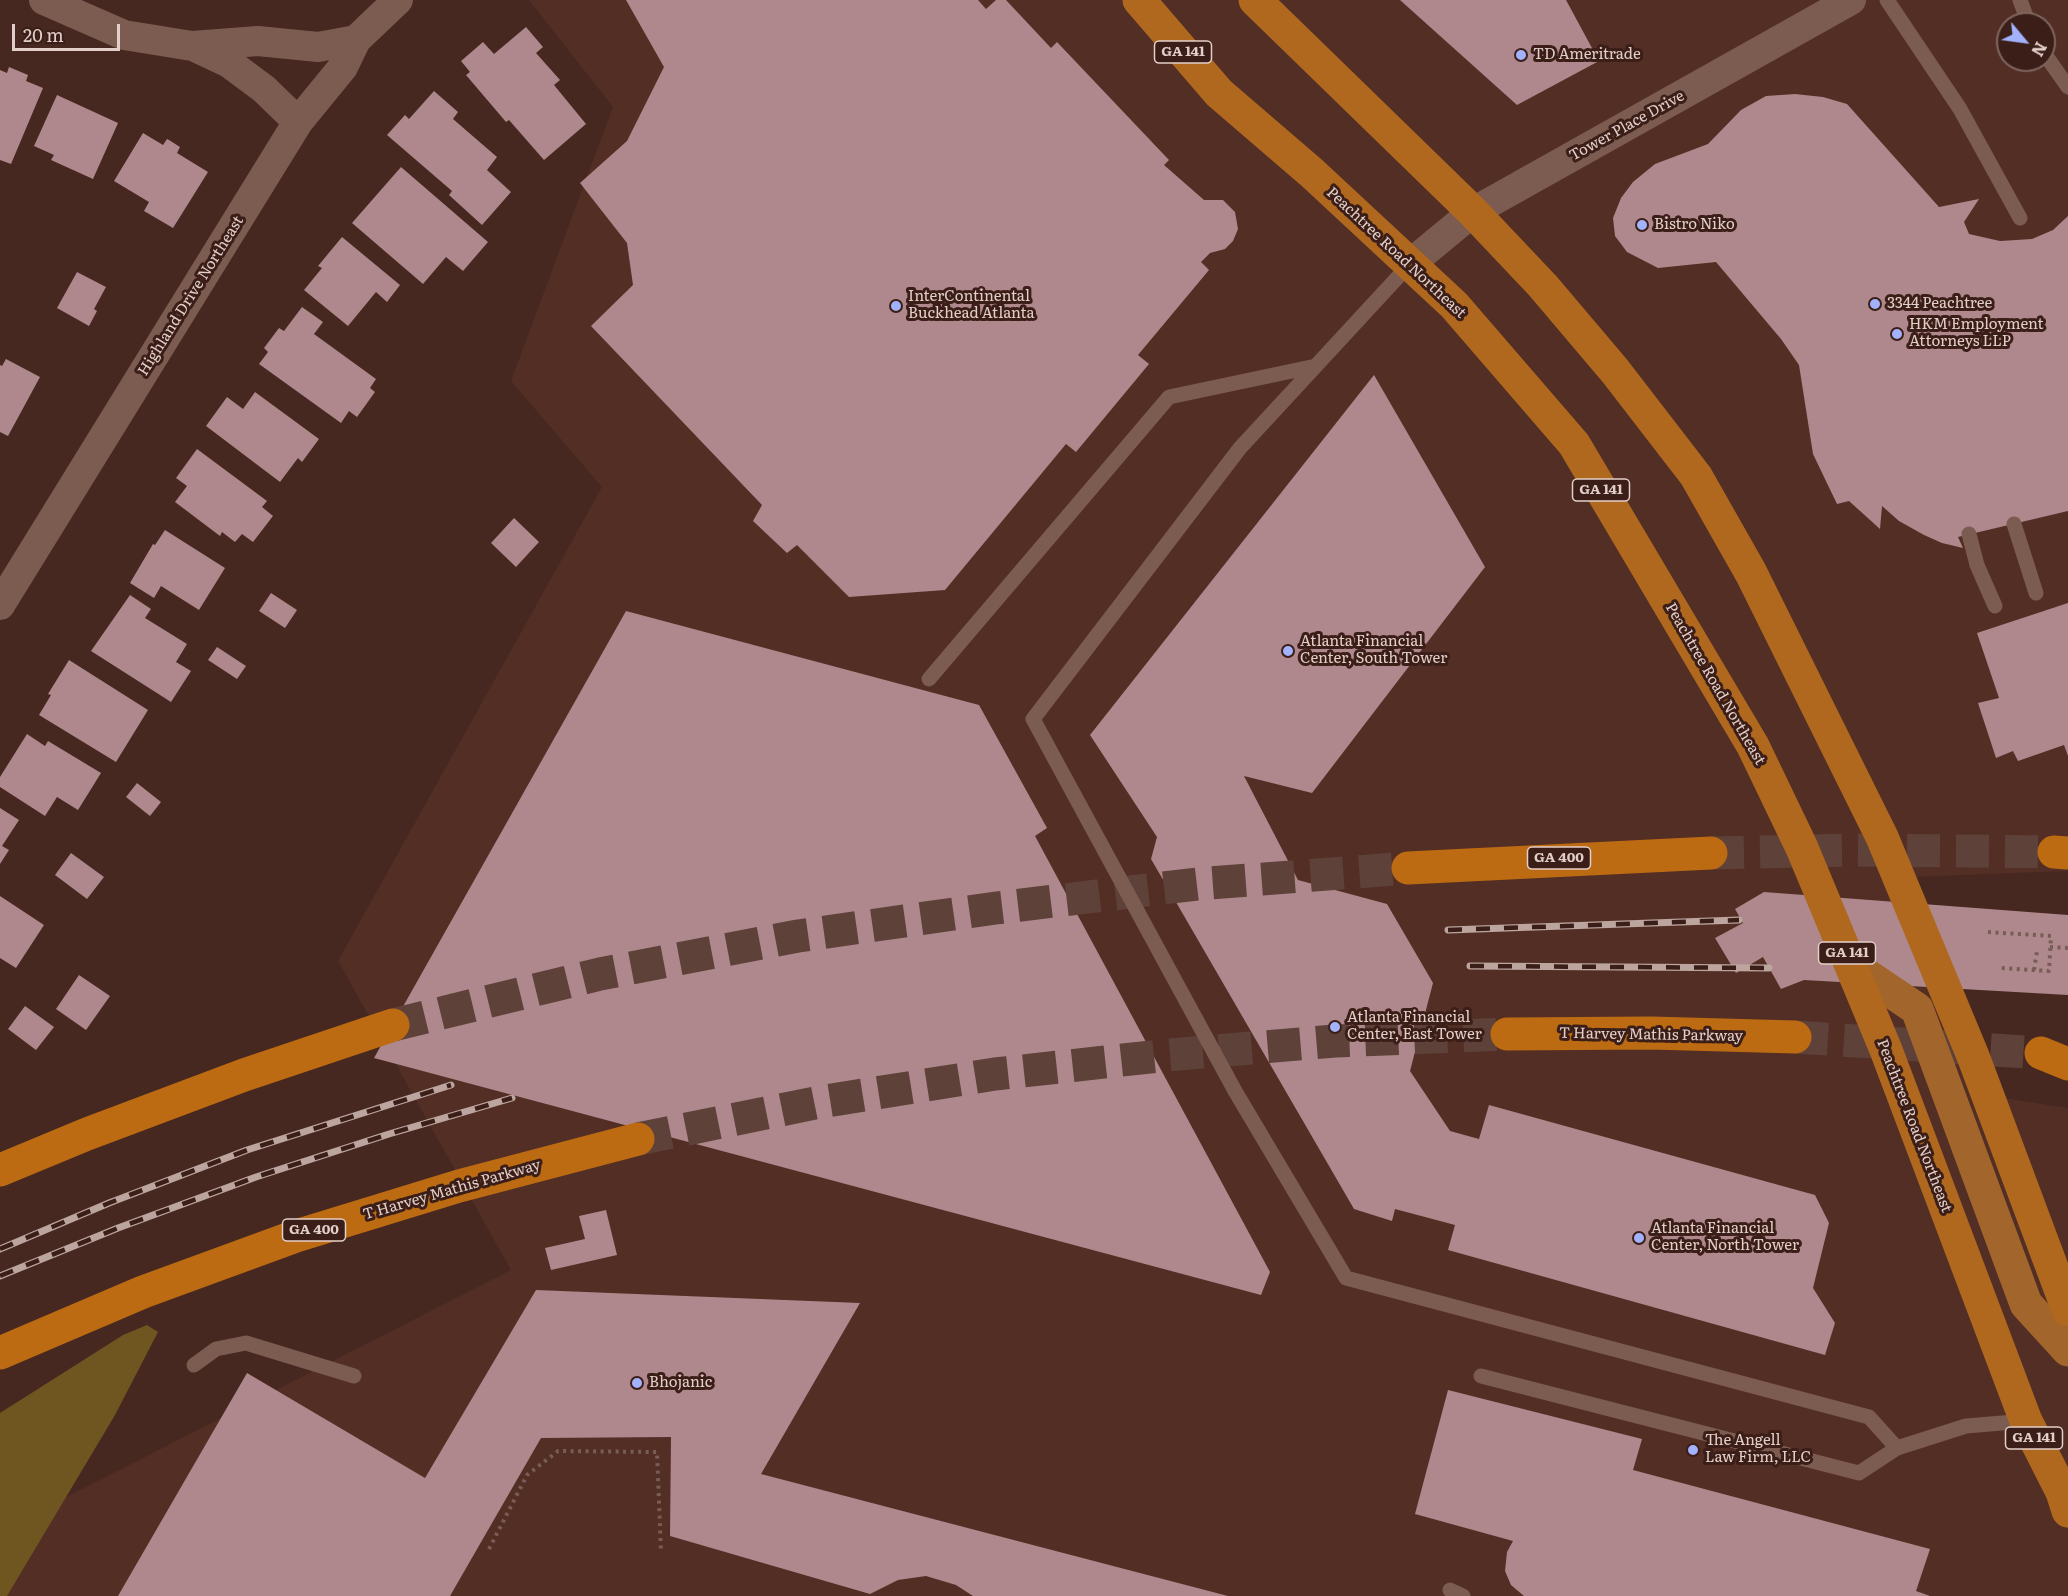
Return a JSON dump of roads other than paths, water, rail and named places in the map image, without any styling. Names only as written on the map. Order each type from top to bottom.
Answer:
[{"type":"highway","name":"Peachtree Road Northeast","points":[[1139,0],[1219,93],[1454,305],[1574,444],[1753,746],[1853,966],[2026,1421],[2062,1492],[2068,1511]]},
{"type":"highway","points":[[1255,0],[1473,212],[1543,286],[1608,363],[1696,476],[1751,573],[1855,779],[1926,938],[2068,1310]]},
{"type":"highway","name":"GA 400","points":[[1408,868],[1711,853]]},
{"type":"highway","points":[[0,1170],[87,1134],[221,1084],[393,1025]]},
{"type":"highway","name":"T Harvey Mathis Parkway","points":[[1507,1034],[1651,1033],[1795,1037]]},
{"type":"highway","name":"T Harvey Mathis Parkway","points":[[0,1353],[143,1292],[296,1236],[459,1186],[638,1139]]},
{"type":"main road","points":[[1853,966],[1917,1009],[2026,1304],[2068,1350]]},
{"type":"street","points":[[44,0],[124,35],[192,46],[258,41],[318,47],[356,40]]},
{"type":"street","name":"Highland Drive Northeast","points":[[0,605],[298,122],[343,67],[356,40],[398,0]]},
{"type":"street","name":"Tower Place Drive","points":[[1410,264],[1473,212],[1851,0]]},
{"type":"street","points":[[192,46],[229,63],[264,89],[298,122]]},
{"type":"lane","points":[[1887,0],[1960,109],[2020,218]]},
{"type":"lane","points":[[2056,70],[2068,87]]},
{"type":"lane","points":[[1410,264],[1240,448],[1033,719],[1235,1091],[1346,1278],[1869,1417],[1897,1448]]},
{"type":"lane","points":[[929,679],[1169,396],[1316,366]]},
{"type":"lane","points":[[2014,524],[2036,592]]},
{"type":"lane","points":[[1969,534],[1977,565],[1995,606]]},
{"type":"lane","points":[[194,1365],[216,1349],[246,1343],[354,1376]]},
{"type":"lane","points":[[1481,1376],[1859,1473],[1897,1448],[1966,1426],[2026,1421]]},
{"type":"tunnel","points":[[1711,853],[1853,850],[2054,852]]},
{"type":"tunnel","points":[[393,1025],[600,974],[798,936],[996,908],[1197,884],[1408,868]]},
{"type":"tunnel","points":[[638,1139],[820,1102],[995,1074],[1169,1055],[1335,1041],[1507,1034]]},
{"type":"tunnel","points":[[1795,1037],[2041,1053]]},
{"type":"railway","points":[[1448,930],[1739,920]]},
{"type":"railway","points":[[1470,966],[1769,968]]},
{"type":"railway","points":[[0,1249],[109,1203],[247,1150],[451,1085]]},
{"type":"railway","points":[[0,1276],[118,1228],[256,1177],[389,1134],[512,1098]]},
{"type":"place","name":"TD Ameritrade","points":[[1521,55]]},
{"type":"place","name":"Bistro Niko","points":[[1642,225]]},
{"type":"place","name":"3344 Peachtree","points":[[1875,304]]},
{"type":"place","name":"InterContinental Buckhead Atlanta","points":[[896,306]]},
{"type":"place","name":"HKM Employment Attorneys LLP","points":[[1897,334]]},
{"type":"place","name":"Atlanta Financial Center, South Tower","points":[[1288,651]]},
{"type":"place","name":"Atlanta Financial Center, East Tower","points":[[1335,1027]]},
{"type":"place","name":"Atlanta Financial Center, North Tower","points":[[1639,1238]]},
{"type":"place","name":"Bhojanic","points":[[637,1383]]},
{"type":"place","name":"The Angell Law Firm, LLC","points":[[1693,1450]]}]
